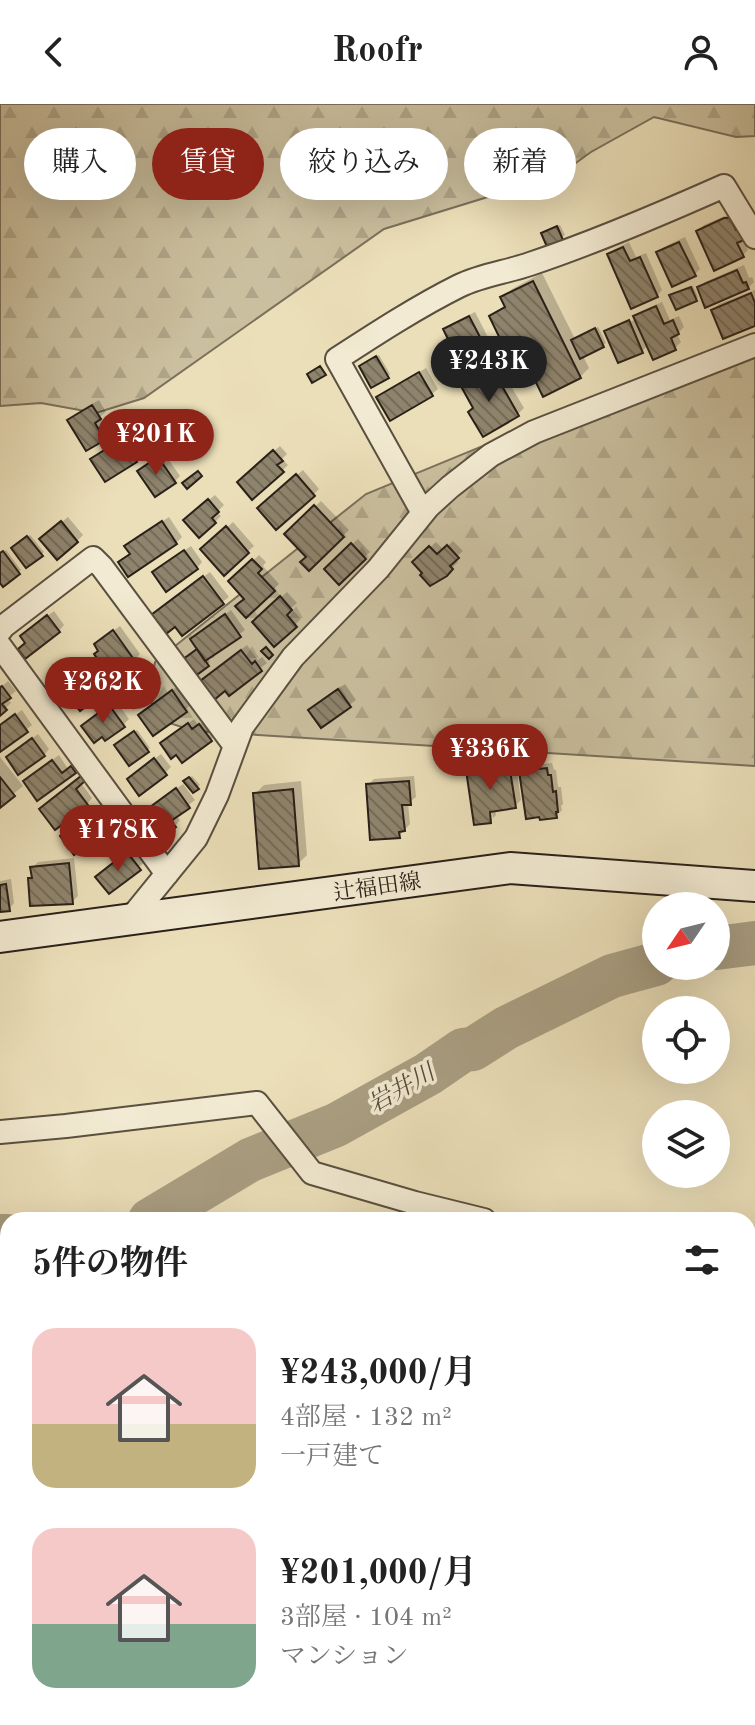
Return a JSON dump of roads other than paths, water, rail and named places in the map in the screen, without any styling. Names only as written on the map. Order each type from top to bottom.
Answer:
[{"type":"main road","name":"辻福田線","points":[[0,937],[510,868],[755,886]]},
{"type":"street","points":[[423,513],[337,359],[461,285],[541,260],[652,218],[724,186],[755,237]]},
{"type":"street","points":[[131,918],[196,838],[217,795],[242,727],[293,657],[378,569],[423,513],[450,487],[491,455],[534,432],[755,345]]},
{"type":"street","points":[[0,631],[93,558],[235,746]]},
{"type":"street","points":[[0,646],[167,874]]},
{"type":"street","points":[[0,1132],[257,1103],[312,1173],[452,1212]]},
{"type":"waterway","name":"岩井川","points":[[730,946],[755,943]]},
{"type":"waterway","name":"岩井川","points":[[163,1212],[250,1160],[336,1125],[506,1028],[612,976],[642,968]]}]
